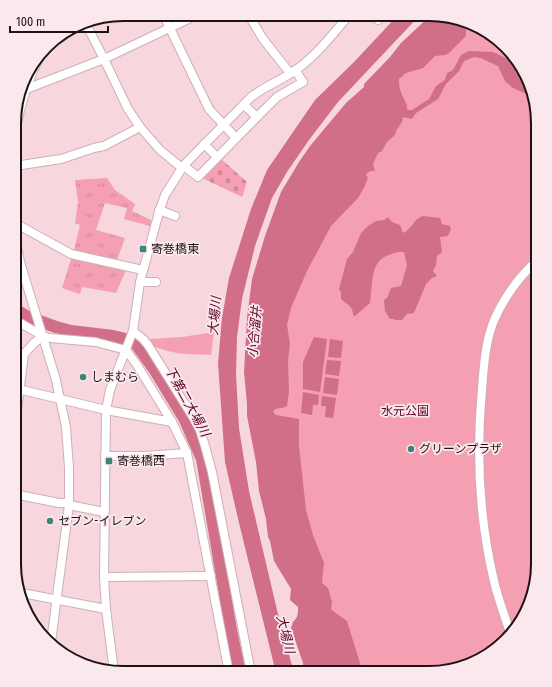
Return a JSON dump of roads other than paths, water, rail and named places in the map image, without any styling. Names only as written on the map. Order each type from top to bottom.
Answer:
[{"type":"street","points":[[166,21],[210,109],[236,138]]},
{"type":"street","points":[[26,90],[104,59],[184,21]]},
{"type":"street","points":[[88,28],[128,109],[140,127],[160,150],[198,177],[277,97],[303,82],[263,39],[252,21]]},
{"type":"street","points":[[113,666],[106,609],[104,577],[106,410],[110,390],[132,333],[140,282],[159,210],[165,195],[183,167],[204,144],[256,93],[293,72],[323,44],[344,21]]},
{"type":"street","points":[[270,84],[277,97]]},
{"type":"street","points":[[244,104],[257,117]]},
{"type":"street","points":[[21,165],[61,160],[104,146],[140,127]]},
{"type":"street","points":[[204,144],[217,157]]},
{"type":"street","points":[[159,210],[175,216]]},
{"type":"street","points":[[21,226],[71,254],[143,270]]},
{"type":"street","points":[[21,265],[61,400],[69,455],[69,504],[52,637]]},
{"type":"street","points":[[508,628],[494,582],[481,512],[478,425],[484,358],[495,319],[513,288],[531,266]]},
{"type":"street","points":[[140,282],[156,282]]},
{"type":"street","points":[[21,324],[43,336],[50,338],[96,342],[126,348],[172,422],[187,453],[228,666]]},
{"type":"street","points":[[132,333],[143,339],[148,345],[200,430],[212,472],[250,666]]},
{"type":"street","points":[[21,369],[24,354],[43,336]]},
{"type":"street","points":[[21,390],[106,410],[172,422]]},
{"type":"street","points":[[105,456],[144,456],[187,453]]},
{"type":"street","points":[[21,495],[104,512]]},
{"type":"street","points":[[104,577],[210,576]]},
{"type":"street","points":[[25,594],[106,609]]},
{"type":"water","points":[[392,21],[414,21],[338,102],[287,172],[272,198],[255,246],[242,299],[237,337],[236,374],[239,428],[249,491],[277,610],[292,666],[274,666],[225,462],[218,363],[222,318],[229,278],[251,209],[267,170],[315,100],[354,62]]},
{"type":"water","name":"小合溜井","points":[[425,21],[455,24],[466,28],[466,36],[449,53],[435,56],[423,68],[406,73],[399,79],[400,89],[406,103],[407,110],[412,110],[429,99],[436,86],[445,80],[447,73],[453,70],[461,55],[469,51],[493,52],[508,59],[517,72],[527,94],[513,88],[505,81],[498,66],[481,58],[474,57],[464,61],[459,71],[446,84],[438,99],[416,113],[412,119],[403,117],[395,135],[387,142],[382,151],[378,153],[373,164],[375,171],[367,173],[366,176],[368,177],[365,186],[358,198],[331,226],[307,271],[291,308],[287,325],[290,344],[288,361],[289,392],[287,406],[276,409],[273,412],[276,415],[299,419],[299,446],[306,510],[313,535],[324,563],[322,583],[328,588],[332,602],[331,609],[347,621],[361,666],[303,666],[291,628],[296,619],[298,607],[290,600],[291,589],[274,561],[259,491],[256,462],[247,416],[244,372],[247,318],[252,279],[265,236],[281,192],[299,162],[310,146],[346,103],[364,87],[364,84],[390,57],[401,43]]},
{"type":"water","points":[[423,216],[440,218],[442,224],[450,226],[451,229],[448,236],[440,237],[442,252],[437,256],[436,265],[433,271],[437,276],[432,278],[426,284],[414,313],[407,314],[402,320],[396,320],[390,319],[385,311],[384,300],[387,298],[391,288],[401,286],[407,265],[404,252],[396,252],[383,258],[378,263],[373,275],[370,303],[355,316],[353,315],[351,307],[341,299],[339,289],[347,259],[353,252],[361,233],[376,221],[384,220],[388,217],[392,222],[400,225],[403,233],[409,229],[417,219]]},
{"type":"water","points":[[314,337],[327,339],[320,392],[303,389],[303,362]]},
{"type":"water","points":[[330,339],[343,341],[341,358],[328,357]]},
{"type":"water","points":[[327,360],[341,361],[339,376],[325,374]]},
{"type":"water","points":[[325,377],[339,379],[337,395],[323,393]]},
{"type":"water","points":[[303,392],[319,395],[318,405],[313,405],[312,415],[301,413]]},
{"type":"water","points":[[322,396],[336,398],[333,418],[325,417],[326,406],[321,406]]},
{"type":"waterway","name":"下第二大場川","points":[[21,313],[28,317],[71,331],[113,336],[134,341],[154,369],[185,420],[202,459],[239,666]]},
{"type":"place","name":"寄巻橋東","points":[[143,249]]},
{"type":"place","name":"しまむら","points":[[83,377]]},
{"type":"place","name":"グリーンプラザ","points":[[411,449]]},
{"type":"place","name":"寄巻橋西","points":[[109,461]]},
{"type":"place","name":"セブン-イレブン","points":[[50,521]]},
{"type":"water label","name":"大場川","points":[[214,316]]},
{"type":"water label","name":"大場川","points":[[286,634]]},
{"type":"park label","name":"水元公園","points":[[405,411]]}]
